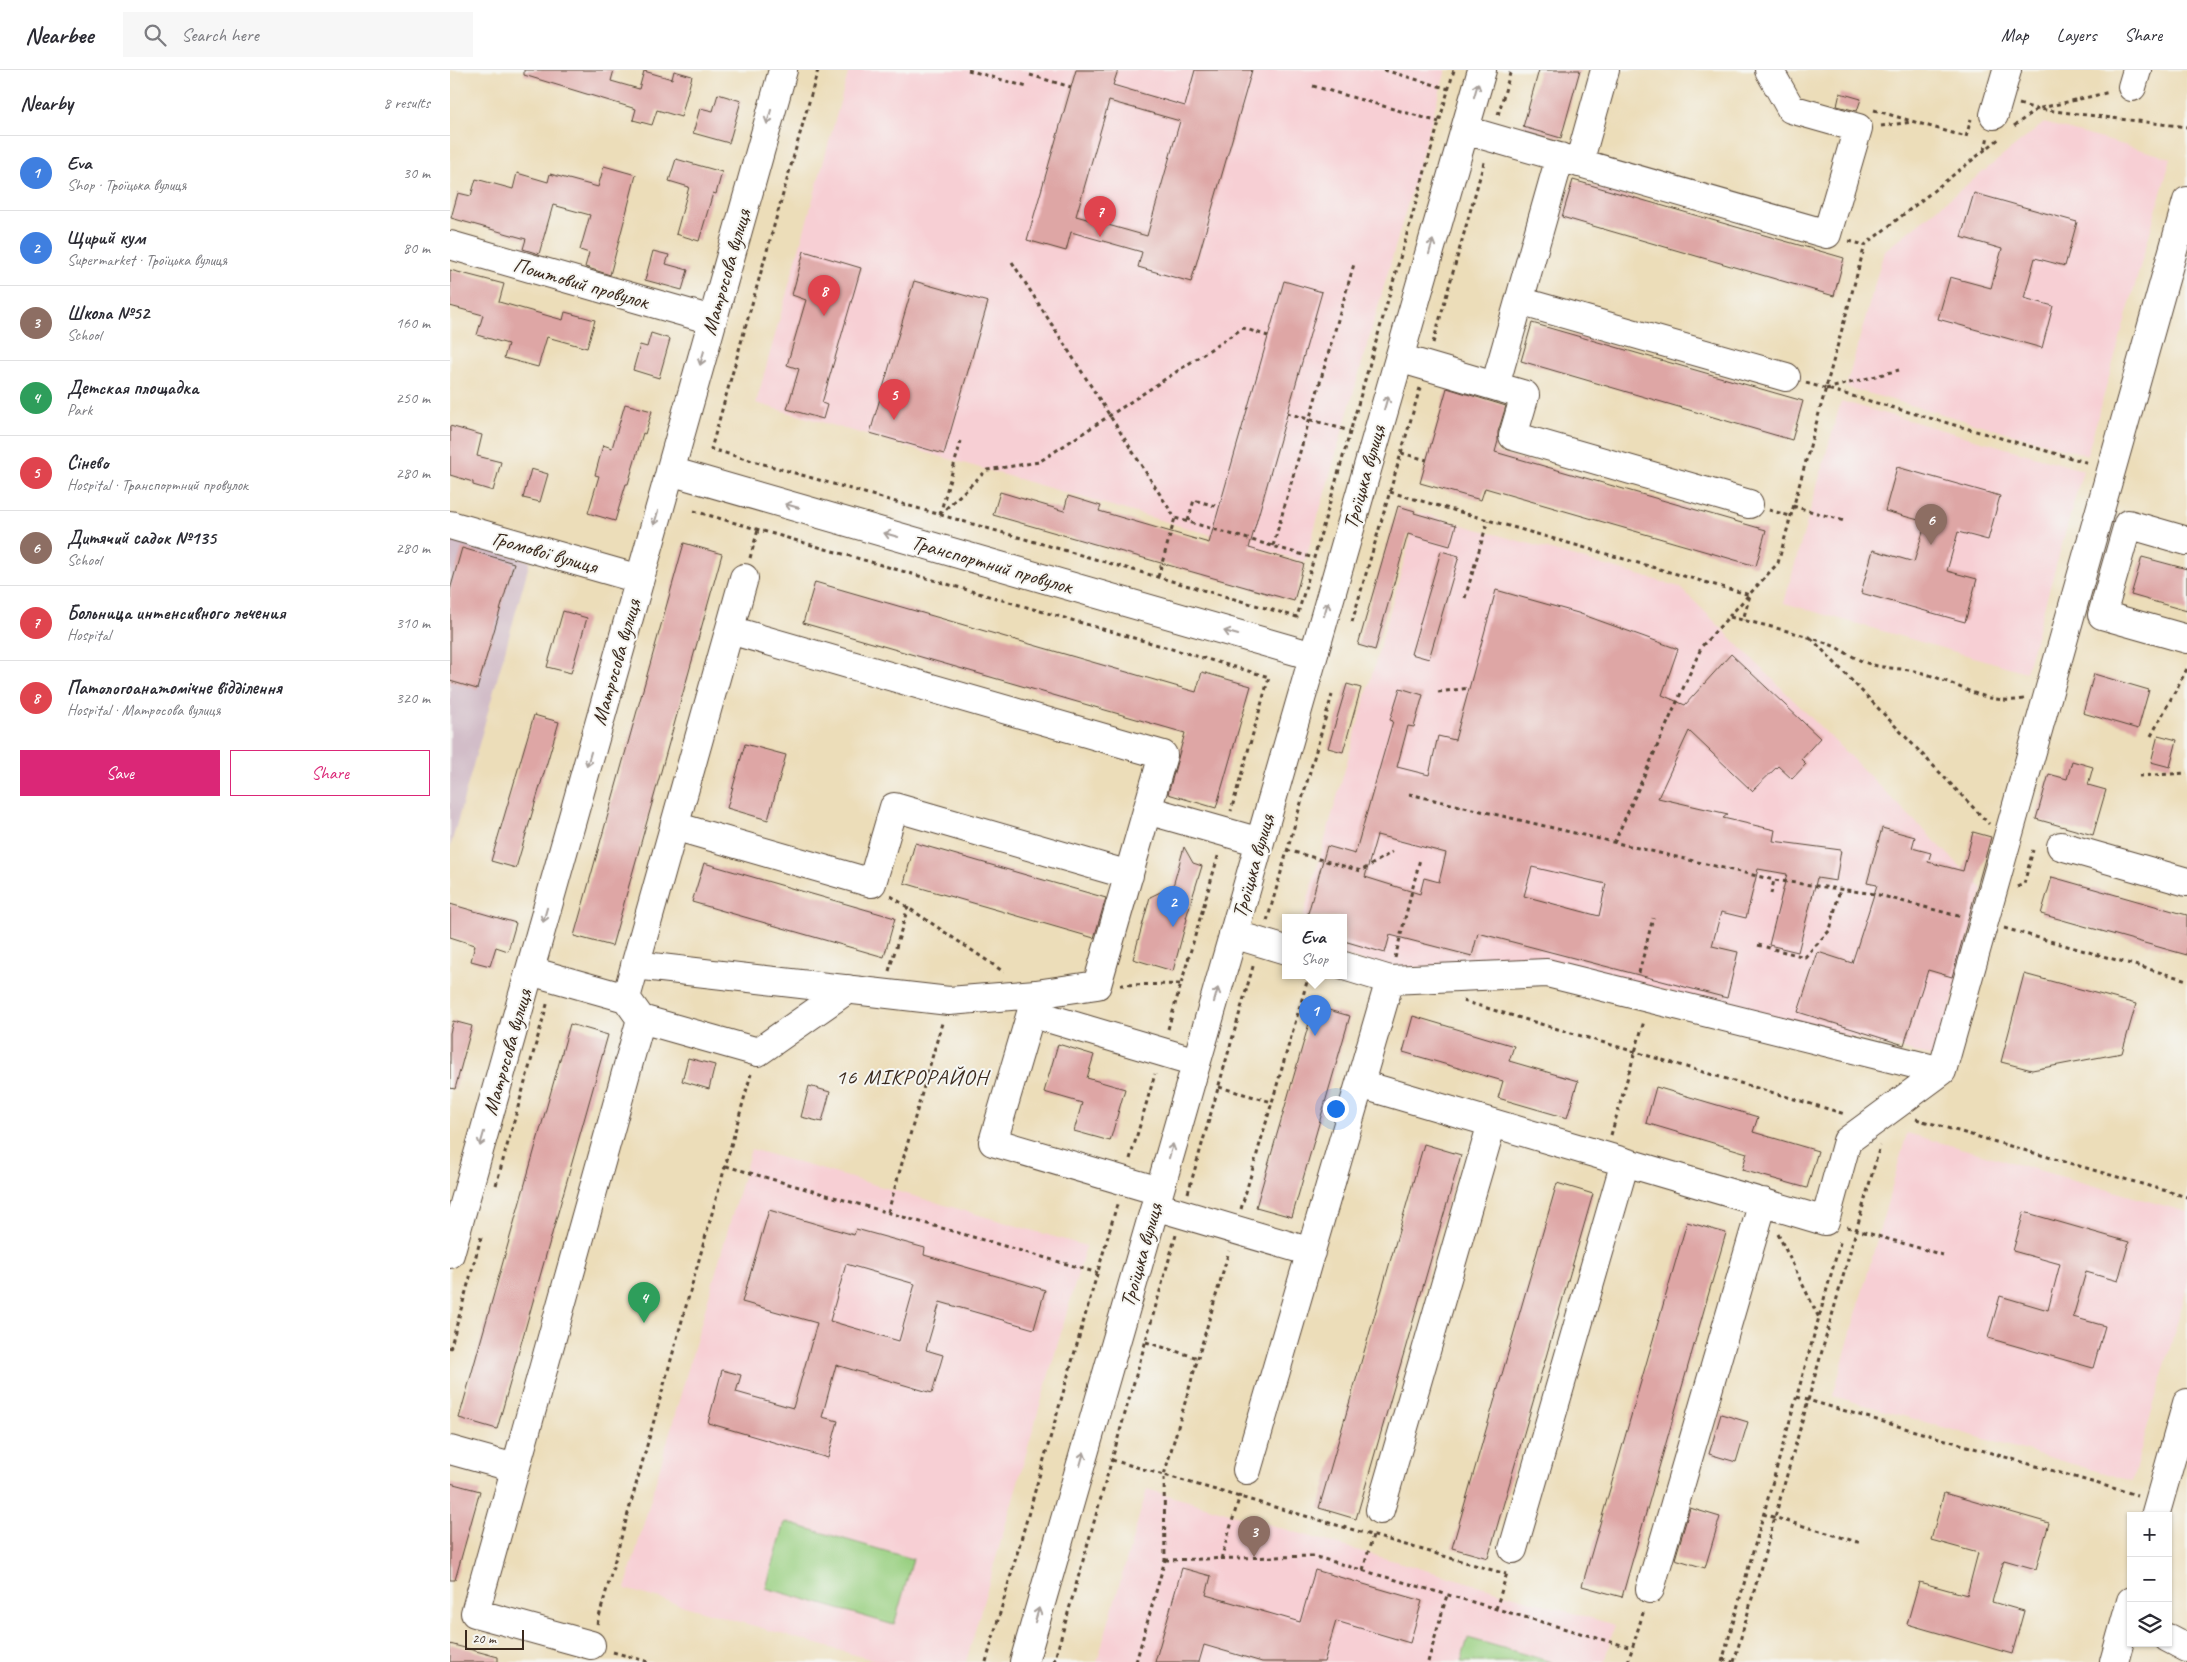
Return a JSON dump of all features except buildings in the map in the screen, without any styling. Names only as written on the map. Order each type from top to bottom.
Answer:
[{"type":"street","name":"Матросова вулиця","points":[[450,1254],[464,1228],[542,974],[639,579],[783,70]]},
{"type":"street","name":"Троїцька вулиця","points":[[1024,1662],[1399,358],[1452,126],[1482,70]]},
{"type":"street","points":[[1495,386],[1519,301],[1605,70]]},
{"type":"street","points":[[1452,126],[1827,234],[1865,119],[1791,109],[1769,70]]},
{"type":"street","points":[[1983,117],[2007,70]]},
{"type":"street","points":[[1360,1084],[1835,1223],[1847,1141],[1942,1071],[2187,201]]},
{"type":"street","name":"Поштовий провулок","points":[[450,245],[712,320]]},
{"type":"street","points":[[1519,301],[1786,378]]},
{"type":"street","points":[[1399,358],[1525,395],[1513,436],[1749,504]]},
{"type":"street","name":"Транспортний провулок","points":[[670,471],[1313,656]]},
{"type":"street","points":[[2187,541],[2128,524],[2102,615],[2187,640]]},
{"type":"street","name":"Громової вулиця","points":[[450,526],[639,579]]},
{"type":"street","points":[[591,1646],[475,1613],[515,1468],[634,1009],[635,965],[744,578]]},
{"type":"street","points":[[635,965],[949,1001],[1036,994],[1097,985],[1129,875],[1163,755],[730,630]]},
{"type":"street","points":[[674,826],[872,883],[894,807],[1129,875]]},
{"type":"street","points":[[1147,810],[1260,842]]},
{"type":"street","points":[[2062,846],[2187,882]]},
{"type":"street","points":[[1233,934],[1282,949]]},
{"type":"street","points":[[1347,967],[1390,980],[1547,973],[1942,1071]]},
{"type":"street","points":[[542,974],[634,1009],[758,1052],[848,989]]},
{"type":"street","points":[[1247,1470],[1390,980]]},
{"type":"street","points":[[1196,1062],[1031,1013],[993,1142],[1124,1181],[1182,1214],[1311,1252]]},
{"type":"street","points":[[1380,1510],[1492,1123]]},
{"type":"street","points":[[1510,1561],[1615,1159]]},
{"type":"street","points":[[1650,1589],[1763,1202]]},
{"type":"street","points":[[2157,1508],[2187,1403]]},
{"type":"street","points":[[450,1450],[515,1468]]},
{"type":"street","points":[[2114,1662],[2127,1621]]},
{"type":"street","points":[[2172,1640],[2187,1648]]},
{"type":"path","points":[[818,70],[712,449],[1297,617],[1350,431],[1452,126],[1448,89],[1454,70]]},
{"type":"path","points":[[968,70],[1027,87]]},
{"type":"path","points":[[1384,70],[1448,89]]},
{"type":"path","points":[[1352,622],[1511,70]]},
{"type":"path","points":[[1030,75],[1071,87]]},
{"type":"path","points":[[1614,843],[1702,646],[1778,563],[1865,245],[2037,109],[2134,79]]},
{"type":"path","points":[[1313,86],[1452,126]]},
{"type":"path","points":[[2037,109],[2187,127]]},
{"type":"path","points":[[1865,119],[1915,122],[1966,137],[1983,117]]},
{"type":"path","points":[[1865,119],[1915,122]]},
{"type":"path","points":[[1012,262],[1175,518],[1314,558]]},
{"type":"path","points":[[1273,546],[1354,264]]},
{"type":"path","points":[[940,514],[987,470],[1039,462],[1243,328],[1268,336]]},
{"type":"path","points":[[1826,389],[1899,370]]},
{"type":"path","points":[[1786,378],[2111,470]]},
{"type":"path","points":[[1287,412],[1350,431]]},
{"type":"path","points":[[940,514],[960,441]]},
{"type":"path","points":[[1401,453],[1427,460]]},
{"type":"path","points":[[1390,492],[1750,595]]},
{"type":"path","points":[[1188,522],[1194,500],[1219,507]]},
{"type":"path","points":[[1793,506],[1844,521]]},
{"type":"path","points":[[694,512],[1269,677],[986,1662]]},
{"type":"path","points":[[1158,577],[1175,518]]},
{"type":"path","points":[[1465,598],[1488,520]]},
{"type":"path","points":[[744,578],[758,530]]},
{"type":"path","points":[[1742,620],[1750,595]]},
{"type":"path","points":[[1729,617],[1811,638],[1850,654],[1868,664],[1887,669],[1918,672],[1968,692],[2007,700],[2022,700],[2050,687]]},
{"type":"path","points":[[1811,638],[2006,843]]},
{"type":"path","points":[[2151,736],[2187,669]]},
{"type":"path","points":[[1438,692],[1469,688]]},
{"type":"path","points":[[1054,1662],[1332,695]]},
{"type":"path","points":[[2139,776],[2187,773]]},
{"type":"path","points":[[1409,794],[1774,880],[1875,894],[1984,922],[2187,980]]},
{"type":"path","points":[[1287,850],[1361,870],[1392,852]]},
{"type":"path","points":[[2024,884],[2033,850]]},
{"type":"path","points":[[1390,980],[1420,859]]},
{"type":"path","points":[[1770,894],[1774,880]]},
{"type":"path","points":[[872,883],[1004,972]]},
{"type":"path","points":[[1758,945],[1805,957],[1830,930],[1840,889]]},
{"type":"path","points":[[883,993],[908,907]]},
{"type":"path","points":[[1615,1159],[1635,1052],[1653,918]]},
{"type":"path","points":[[494,1193],[542,974]]},
{"type":"path","points":[[1097,985],[1181,984]]},
{"type":"path","points":[[1456,999],[1635,1052],[2187,1197]]},
{"type":"path","points":[[888,1212],[949,1001]]},
{"type":"path","points":[[649,1662],[591,1646],[758,1052]]},
{"type":"path","points":[[1219,1087],[1272,1102]]},
{"type":"path","points":[[1882,1117],[1856,1230],[1734,1662],[1722,1660],[1819,1318],[1835,1223],[1856,1230],[1943,1255]]},
{"type":"path","points":[[726,1166],[1098,1273]]},
{"type":"path","points":[[1763,1202],[1819,1318]]},
{"type":"path","points":[[450,1349],[464,1228]]},
{"type":"path","points":[[1146,1342],[1198,1358]]},
{"type":"path","points":[[1796,1397],[2157,1508]]},
{"type":"path","points":[[1112,1460],[1373,1535],[1510,1561],[1496,1609]]},
{"type":"path","points":[[1221,1558],[1247,1470]]},
{"type":"path","points":[[1136,1662],[1165,1560],[1164,1475]]},
{"type":"path","points":[[1363,1570],[1380,1510]]},
{"type":"path","points":[[1763,1514],[1861,1543]]},
{"type":"path","points":[[1165,1560],[1312,1556],[1632,1648]]},
{"type":"path","points":[[1628,1662],[1650,1589]]},
{"type":"path","points":[[1428,1662],[1447,1595]]},
{"type":"shaded area","points":[[849,70],[1446,70],[1305,562],[756,403]]},
{"type":"shaded area","points":[[2044,123],[2171,158],[2087,455],[1846,387],[1884,251]]},
{"type":"shaded area","points":[[1841,401],[2083,470],[2026,672],[1784,603]]},
{"type":"shaded area","points":[[1418,512],[1680,587],[1983,889],[1937,1058],[1545,961],[1390,969],[1347,957],[1347,914],[1304,914]]},
{"type":"shaded area","points":[[450,538],[530,561],[450,848]]},
{"type":"shaded area","points":[[1907,1133],[2187,1212],[2187,1288],[2132,1481],[1833,1396]]},
{"type":"shaded area","points":[[751,1149],[1086,1246],[966,1662],[880,1662],[625,1589]]},
{"type":"shaded area","points":[[1147,1489],[1615,1625],[1604,1662],[1097,1662]]},
{"type":"green space","points":[[785,1522],[913,1559],[894,1625],[766,1588]]},
{"type":"green space","points":[[1468,1638],[1552,1662],[1461,1662]]},
{"type":"place","name":"Больница интенсивного лечения","points":[[1100,237]]},
{"type":"place","name":"Патологоанатомічне відділення","points":[[824,316]]},
{"type":"place","name":"Сінево","points":[[894,420]]},
{"type":"place","name":"Дитячий садок №135","points":[[1931,545]]},
{"type":"place","name":"Щирий кум","points":[[1173,927]]},
{"type":"place","name":"Eva","points":[[1315,1036]]},
{"type":"place","name":"Детская площадка","points":[[644,1323]]},
{"type":"place","name":"Школа №52","points":[[1254,1557]]},
{"type":"district","name":"16 МІКРОРАЙОН","points":[[912,1077]]}]
